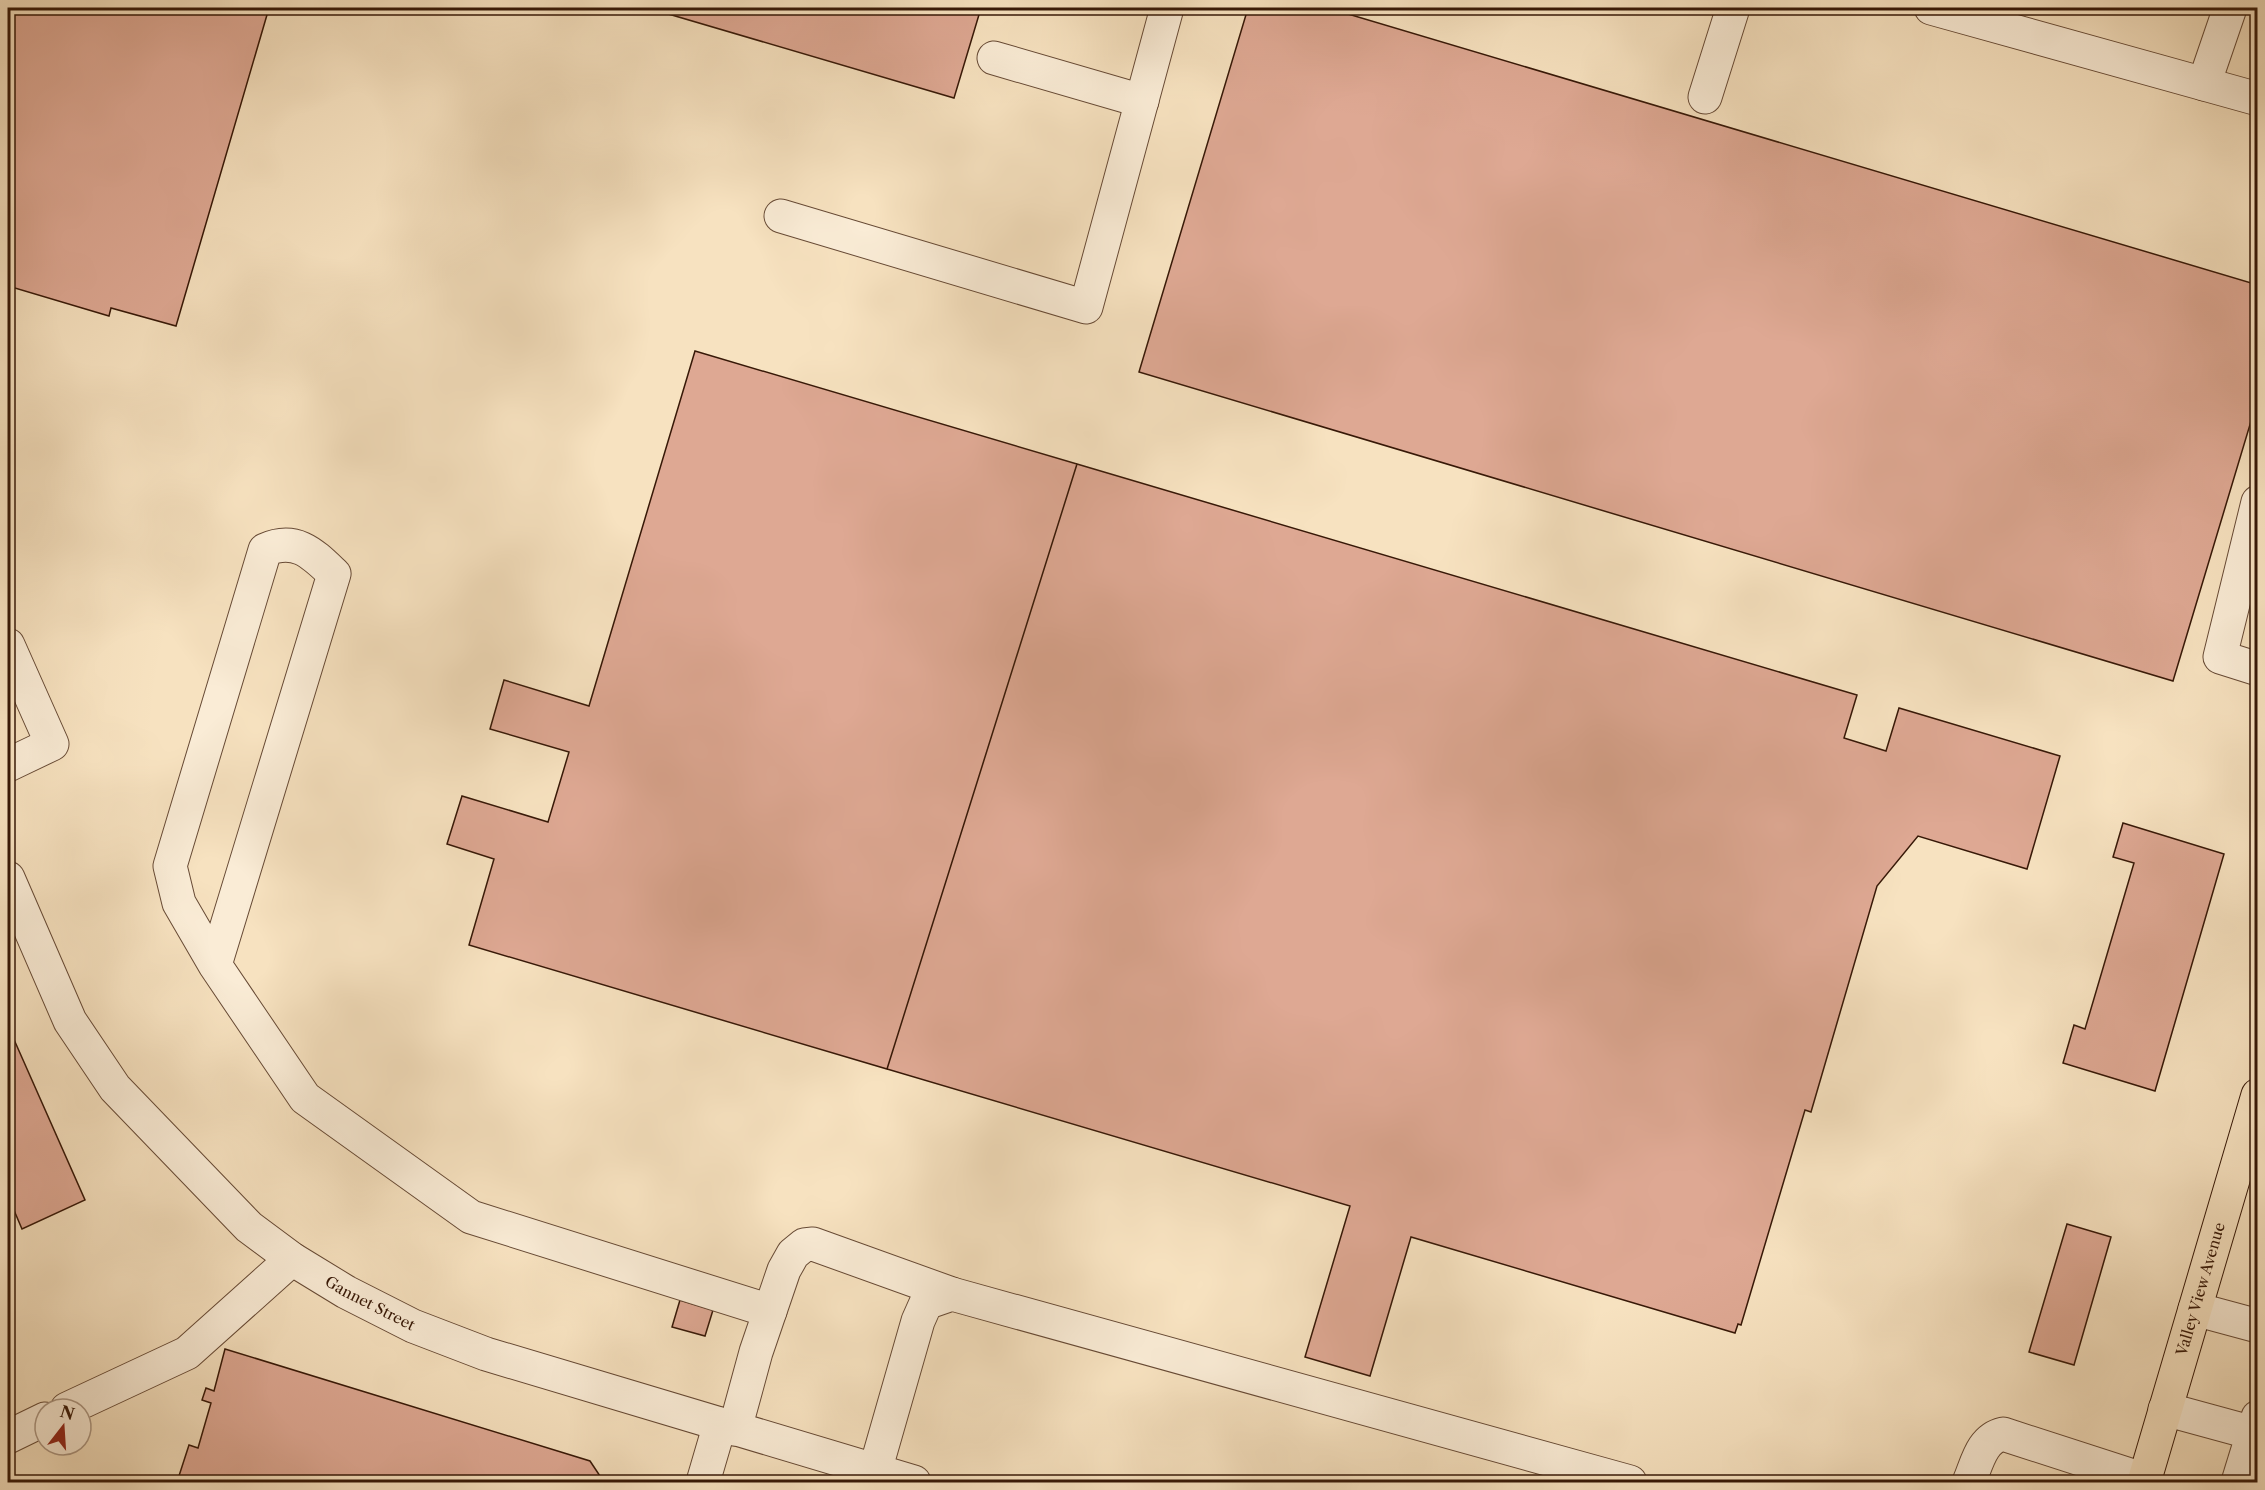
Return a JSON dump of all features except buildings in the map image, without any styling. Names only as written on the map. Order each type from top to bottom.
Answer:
[{"type":"main road","name":"Valley View Avenue","points":[[2144,1481],[2258,1095]]},
{"type":"street","points":[[781,216],[1086,307],[1167,8]]},
{"type":"street","points":[[1705,98],[1733,8]]},
{"type":"street","points":[[1931,8],[2258,99]]},
{"type":"street","points":[[2204,84],[2230,8]]},
{"type":"street","points":[[994,58],[1142,101]]},
{"type":"street","points":[[2258,502],[2220,657],[2258,669]]},
{"type":"street","points":[[215,965],[334,574],[308,550],[279,543],[265,550],[170,866],[179,903],[215,965],[305,1098],[471,1217],[770,1311]]},
{"type":"street","points":[[8,645],[52,744],[8,765]]},
{"type":"street","name":"Gannet Street","points":[[8,878],[70,1021],[115,1088],[249,1227],[292,1258],[346,1292],[413,1326],[486,1354],[914,1482]]},
{"type":"street","points":[[703,1482],[728,1426],[784,1270],[793,1254],[804,1245],[813,1244],[952,1294],[1630,1482]]},
{"type":"street","points":[[92,1397],[186,1353],[292,1258]]},
{"type":"street","points":[[874,1470],[918,1321],[926,1303],[952,1294]]},
{"type":"street","points":[[2195,1309],[2258,1326]]},
{"type":"street","points":[[2165,1409],[2255,1425],[2238,1482]]},
{"type":"street","points":[[8,1437],[33,1425]]},
{"type":"street","points":[[1969,1482],[1985,1445],[1992,1437],[2002,1434],[2144,1481]]}]
